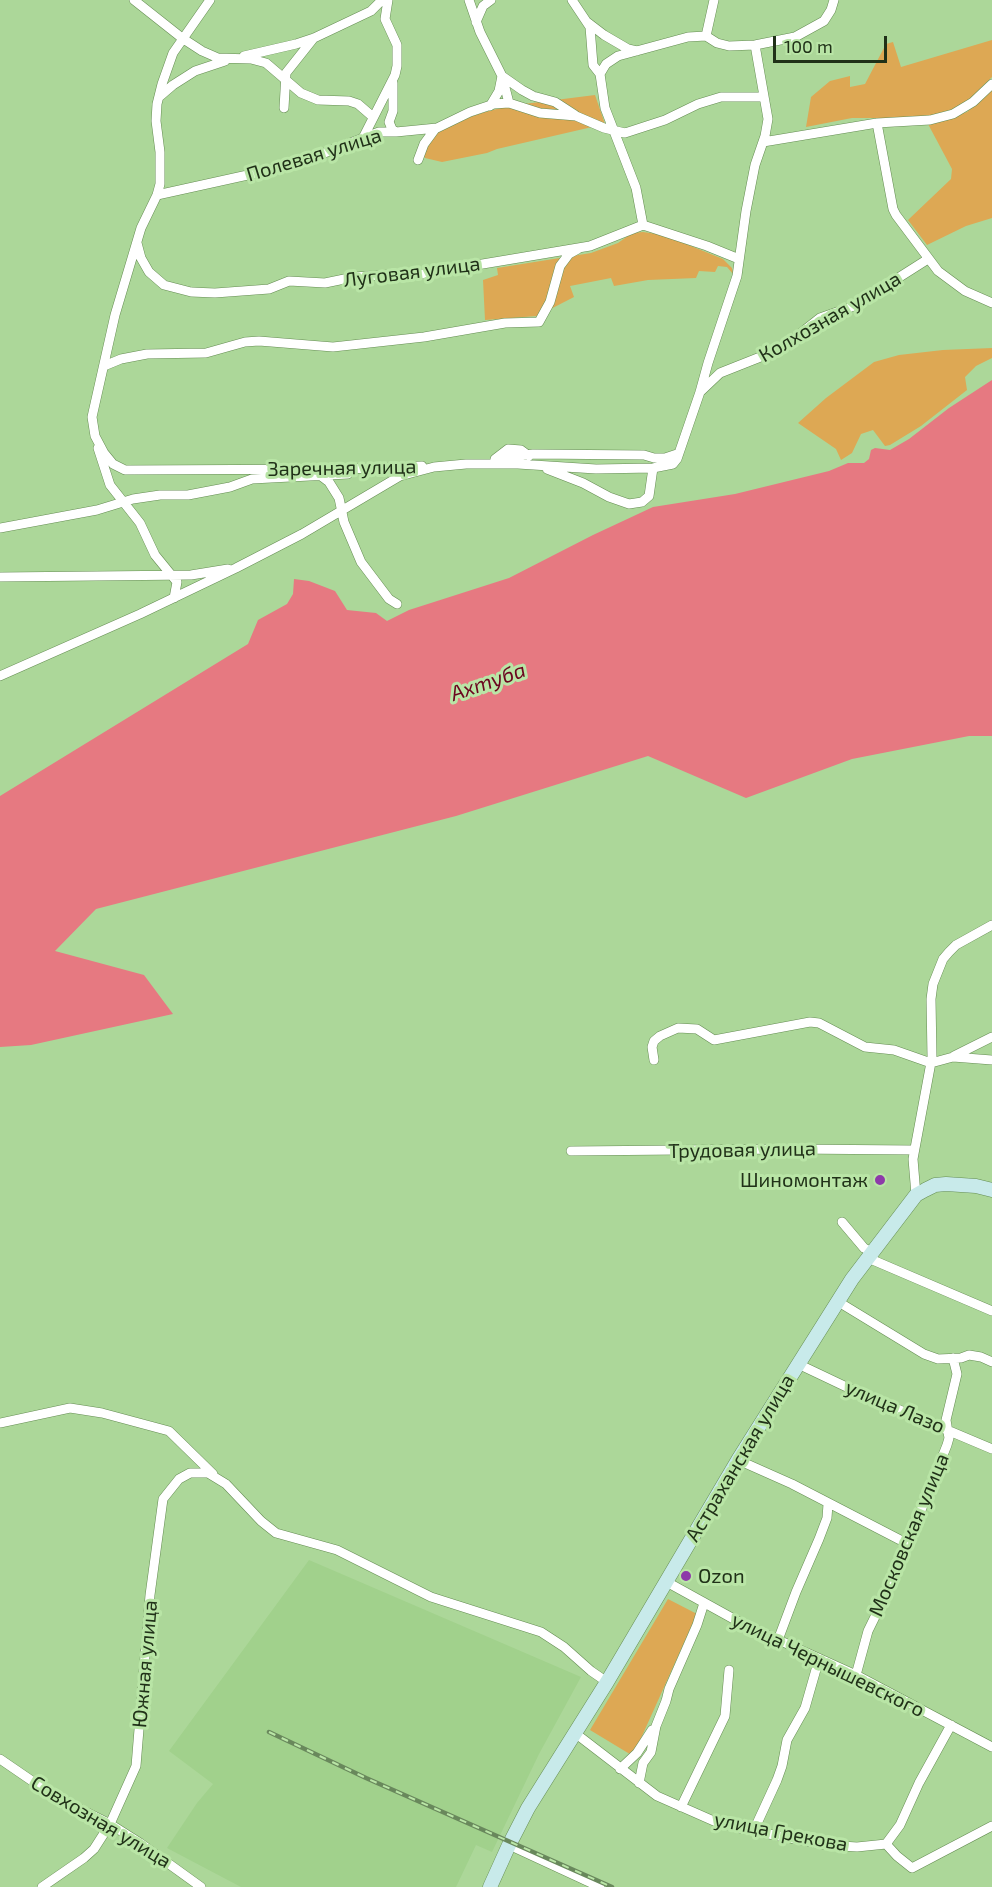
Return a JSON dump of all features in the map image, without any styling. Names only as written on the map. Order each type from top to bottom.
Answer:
[{"type":"main road","points":[[916,1196],[935,1185],[946,1184],[976,1186],[992,1190]]},
{"type":"main road","name":"Астраханская улица","points":[[490,1887],[528,1808],[607,1682],[738,1460],[837,1301],[916,1196]]},
{"type":"street","points":[[134,0],[202,51],[218,58],[251,59],[266,63],[294,89],[318,100],[349,101],[358,104],[373,117]]},
{"type":"street","points":[[174,598],[177,582],[155,555],[140,524],[110,484],[98,452],[92,417],[115,315],[141,228],[157,195],[161,167],[156,121],[158,98],[167,68],[182,38],[210,0]]},
{"type":"street","points":[[158,98],[173,84],[195,71],[219,62],[314,38],[371,11],[382,0]]},
{"type":"street","points":[[388,0],[385,19],[397,45],[398,54],[392,87],[393,111],[389,122],[396,132]]},
{"type":"street","points":[[469,0],[492,59],[502,76],[509,103]]},
{"type":"street","points":[[476,22],[483,6],[491,0]]},
{"type":"street","points":[[572,0],[590,27],[593,65],[600,74],[605,108],[636,188],[643,225],[740,259]]},
{"type":"street","points":[[706,36],[714,0]]},
{"type":"street","points":[[600,74],[606,64],[618,56],[688,38],[706,36],[717,43],[729,46],[755,45],[795,37],[828,17],[834,0]]},
{"type":"street","points":[[587,22],[611,39],[637,51]]},
{"type":"street","points":[[284,108],[286,73],[314,38]]},
{"type":"street","name":"Колхозная улица","points":[[677,454],[700,392],[737,276],[755,165],[768,118],[755,45]]},
{"type":"street","points":[[364,136],[394,75]]},
{"type":"street","points":[[490,106],[499,91],[502,76]]},
{"type":"street","points":[[502,76],[533,96],[555,102],[576,116]]},
{"type":"street","points":[[763,142],[877,123],[930,120],[953,114],[973,102],[992,84]]},
{"type":"street","name":"Полевая улица","points":[[157,195],[293,165],[379,132],[437,128],[470,112],[490,106],[509,103],[540,113],[576,116],[625,133],[677,115],[721,96],[764,97]]},
{"type":"street","points":[[877,123],[893,209],[938,271],[976,297],[992,303]]},
{"type":"street","points":[[418,160],[424,144],[437,128]]},
{"type":"street","name":"Луговая улица","points":[[137,242],[141,258],[149,272],[164,285],[191,292],[215,293],[269,289],[289,281],[325,283],[354,277],[423,274],[591,246],[643,225]]},
{"type":"street","points":[[104,366],[121,359],[147,354],[206,353],[245,342],[333,347],[424,337],[505,323],[539,322],[550,302],[560,266],[569,254],[580,248]]},
{"type":"street","name":"Колхозная улица","points":[[700,392],[720,373],[773,352],[820,318],[854,306],[928,259]]},
{"type":"street","points":[[97,440],[113,464],[124,470]]},
{"type":"street","name":"Заречная улица","points":[[124,470],[346,469],[466,464],[527,455],[624,454],[665,458],[677,454]]},
{"type":"street","points":[[493,461],[596,469],[653,468],[673,464],[677,459],[677,454]]},
{"type":"street","points":[[527,455],[541,466],[629,504],[642,502],[649,496],[653,468]]},
{"type":"street","points":[[0,676],[236,568],[302,534],[400,476],[434,467],[466,464]]},
{"type":"street","points":[[0,528],[97,510],[160,495],[188,495],[230,487],[252,479],[278,476],[321,476],[390,467]]},
{"type":"street","points":[[110,484],[115,473],[124,470]]},
{"type":"street","points":[[321,476],[329,482],[339,498],[341,511],[361,562],[389,598],[397,604]]},
{"type":"street","points":[[0,577],[191,574],[236,568]]},
{"type":"street","points":[[916,1196],[913,1174],[914,1150],[931,1063],[933,984],[943,959],[956,945],[992,925]]},
{"type":"street","points":[[654,1060],[652,1047],[654,1041],[678,1028],[697,1029],[714,1040],[810,1022],[819,1023],[865,1047],[894,1050],[931,1063],[953,1057],[992,1037]]},
{"type":"street","points":[[953,1057],[992,1060]]},
{"type":"street","name":"Трудовая улица","points":[[571,1152],[914,1150]]},
{"type":"street","points":[[842,1222],[870,1255],[992,1311]]},
{"type":"street","points":[[837,1301],[924,1354],[938,1359],[953,1359],[969,1355],[992,1362]]},
{"type":"street","name":"Московская улица","points":[[856,1675],[868,1631],[908,1544],[947,1445],[949,1438],[946,1420],[957,1374],[953,1359]]},
{"type":"street","name":"улица Лазо","points":[[798,1364],[857,1392],[992,1449]]},
{"type":"street","points":[[0,1423],[70,1408],[102,1413],[169,1431],[276,1533],[337,1550],[431,1597],[541,1632],[564,1647],[607,1682]]},
{"type":"street","points":[[738,1460],[792,1484],[908,1544]]},
{"type":"street","name":"Южная улица","points":[[42,1887],[84,1858],[98,1844],[110,1824],[136,1766],[150,1595],[163,1499],[179,1479],[190,1473],[197,1471],[216,1477]]},
{"type":"street","points":[[778,1640],[827,1518],[828,1504]]},
{"type":"street","name":"улица Чернышевского","points":[[665,1581],[778,1640],[856,1675],[992,1747]]},
{"type":"street","points":[[639,1782],[643,1763],[651,1752],[656,1726],[704,1603]]},
{"type":"street","points":[[754,1830],[777,1780],[787,1740],[805,1708],[819,1659]]},
{"type":"street","points":[[681,1807],[725,1716],[729,1670]]},
{"type":"street","points":[[951,1725],[919,1783],[900,1825],[886,1844],[912,1868],[992,1826]]},
{"type":"street","points":[[620,1769],[637,1753],[656,1726]]},
{"type":"street","name":"улица Грекова","points":[[575,1734],[657,1796],[729,1826],[826,1845],[857,1847],[886,1844]]},
{"type":"street","name":"Совхозная улица","points":[[0,1759],[54,1796],[110,1824],[201,1887]]},
{"type":"street","points":[[509,1845],[600,1887]]},
{"type":"shaded area","points":[[992,40],[992,77],[970,99],[953,109],[923,118],[852,118],[806,127],[811,97],[830,81],[850,76],[850,87],[865,84],[886,44],[893,42],[901,67]]},
{"type":"shaded area","points":[[992,90],[992,218],[966,226],[927,245],[908,220],[951,179],[952,169],[928,124],[967,112]]},
{"type":"shaded area","points":[[595,95],[605,124],[442,162],[425,158],[423,154],[436,133],[453,123],[478,114],[508,106]]},
{"type":"shaded area","points":[[632,233],[664,235],[723,259],[732,268],[733,274],[727,267],[718,266],[715,272],[699,271],[696,278],[648,280],[614,286],[611,278],[570,286],[574,297],[537,316],[485,320],[483,280],[498,275],[497,268],[591,253],[618,243]]},
{"type":"shaded area","points":[[992,348],[992,358],[976,366],[965,377],[967,390],[921,426],[890,445],[885,446],[873,430],[861,434],[852,453],[841,460],[836,449],[798,423],[826,398],[874,362],[899,355]]},
{"type":"shaded area","points":[[309,1560],[581,1677],[539,1754],[492,1852],[476,1845],[456,1887],[241,1887],[167,1848],[197,1803],[213,1784],[169,1751]]},
{"type":"shaded area","points":[[668,1599],[697,1614],[633,1756],[590,1730]]},
{"type":"water","name":"Ахтуба","points":[[992,380],[992,736],[969,736],[852,759],[746,798],[648,756],[456,816],[96,909],[55,951],[144,975],[173,1014],[31,1045],[0,1047],[0,796],[248,644],[258,620],[287,604],[293,594],[294,579],[309,581],[335,591],[347,610],[376,613],[387,621],[409,610],[509,578],[653,507],[735,494],[829,471],[848,463],[864,463],[869,459],[871,450],[875,448],[890,450]]},
{"type":"railway","points":[[269,1732],[366,1778],[612,1887]]},
{"type":"place","name":"Шиномонтаж","points":[[880,1180]]},
{"type":"place","name":"Ozon","points":[[686,1576]]}]
